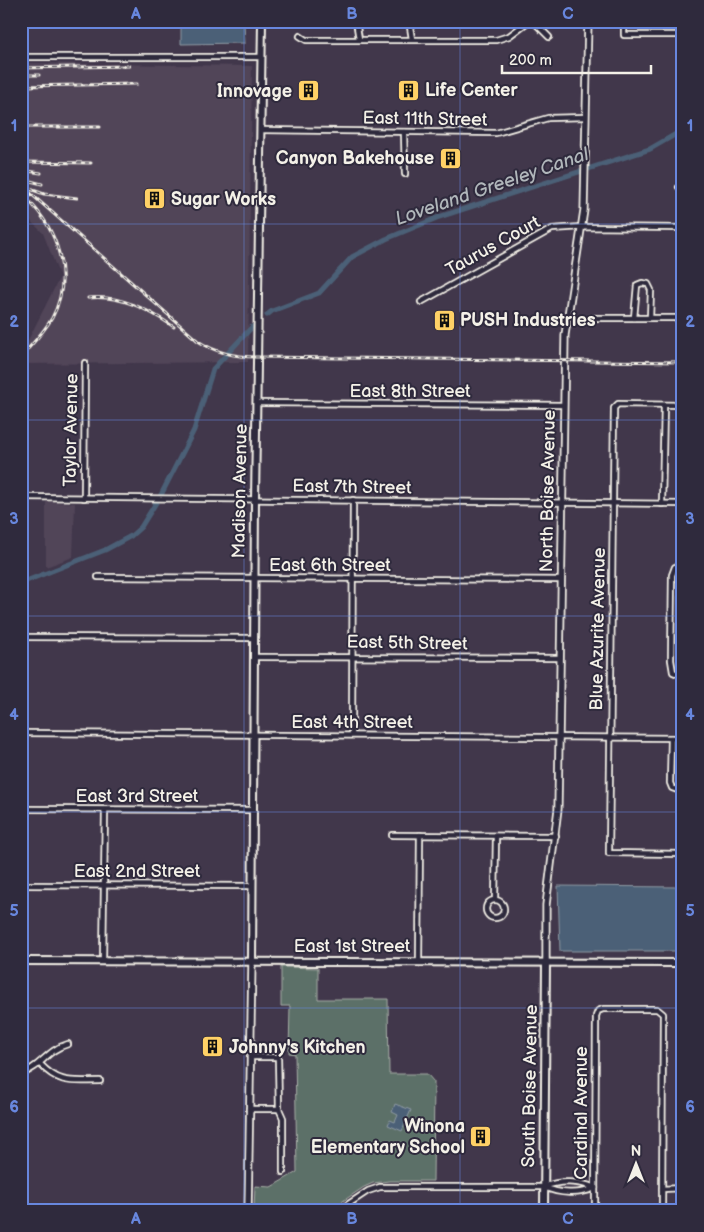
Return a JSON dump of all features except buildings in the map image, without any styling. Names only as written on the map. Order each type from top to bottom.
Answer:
[{"type":"main road","name":"Madison Avenue","points":[[252,961],[254,578],[262,21]]},
{"type":"main road","name":"East 1st Street","points":[[21,961],[683,963]]},
{"type":"main road","name":"South Boise Avenue","points":[[544,1211],[546,962]]},
{"type":"street","points":[[356,21],[359,39]]},
{"type":"street","points":[[409,21],[412,40]]},
{"type":"street","points":[[300,36],[306,40],[496,40],[509,36],[529,21]]},
{"type":"street","points":[[532,21],[549,37]]},
{"type":"street","name":"North Boise Avenue","points":[[546,962],[546,905],[558,809],[565,335],[582,227],[586,179],[588,21]]},
{"type":"street","points":[[624,21],[624,35],[683,35]]},
{"type":"street","points":[[21,57],[262,57]]},
{"type":"street","name":"East 11th Street","points":[[261,130],[496,133],[548,118],[586,117]]},
{"type":"street","points":[[404,132],[405,174]]},
{"type":"street","name":"Taurus Court","points":[[421,302],[541,234],[565,227],[582,227]]},
{"type":"street","points":[[582,227],[683,228]]},
{"type":"street","points":[[634,318],[635,290],[637,285],[642,283],[648,284],[651,290],[650,318]]},
{"type":"street","points":[[591,318],[683,318]]},
{"type":"street","name":"Taylor Avenue","points":[[84,498],[85,363]]},
{"type":"street","points":[[21,388],[21,395]]},
{"type":"street","name":"East 8th Street","points":[[256,403],[564,406]]},
{"type":"street","points":[[662,504],[664,405],[683,405]]},
{"type":"street","name":"Blue Azurite Avenue","points":[[664,405],[616,406],[609,853],[683,854]]},
{"type":"street","name":"East 7th Street","points":[[21,497],[683,504]]},
{"type":"street","points":[[352,500],[352,735]]},
{"type":"street","points":[[683,564],[675,567],[672,574],[673,672],[683,676]]},
{"type":"street","name":"East 6th Street","points":[[98,576],[561,580]]},
{"type":"street","points":[[21,637],[254,638]]},
{"type":"street","name":"East 5th Street","points":[[254,657],[560,658]]},
{"type":"street","name":"East 4th Street","points":[[21,733],[683,738]]},
{"type":"street","points":[[671,738],[670,783],[672,788],[683,792]]},
{"type":"street","name":"East 3rd Street","points":[[21,809],[253,810]]},
{"type":"street","points":[[103,960],[105,810]]},
{"type":"street","points":[[392,835],[556,836]]},
{"type":"street","points":[[419,962],[420,835]]},
{"type":"street","points":[[495,900],[496,836]]},
{"type":"street","name":"East 2nd Street","points":[[21,885],[252,886]]},
{"type":"street","points":[[248,1211],[252,961]]},
{"type":"street","name":"Cardinal Avenue","points":[[595,1211],[596,1016],[601,1009],[657,1009],[664,1016],[662,1189]]},
{"type":"street","points":[[21,1074],[40,1064],[51,1050],[68,1044]]},
{"type":"street","points":[[250,1057],[278,1057],[279,1110],[283,1115],[283,1172]]},
{"type":"street","points":[[40,1064],[53,1076],[62,1081],[100,1081]]},
{"type":"street","points":[[249,1109],[279,1110]]},
{"type":"street","points":[[338,1211],[371,1190],[380,1187],[544,1187],[554,1183],[584,1183],[594,1188]]},
{"type":"street","points":[[544,1187],[554,1192],[585,1192],[594,1188]]},
{"type":"street","points":[[662,1211],[662,1189],[683,1188]]},
{"type":"street","points":[[346,1206],[350,1211]]},
{"type":"shaded area","points":[[21,63],[252,66],[248,362],[21,364],[21,354],[60,277],[43,233],[21,212]]},
{"type":"shaded area","points":[[46,502],[75,503],[73,557],[46,567]]},
{"type":"green space","points":[[678,596],[683,596],[683,646],[678,646]]},
{"type":"green space","points":[[281,967],[318,968],[318,999],[388,999],[389,1074],[427,1074],[434,1082],[433,1181],[373,1183],[328,1211],[254,1211],[255,1186],[271,1187],[297,1172],[295,1054],[289,1053],[290,1006],[281,1006]]},
{"type":"water","points":[[181,21],[244,21],[245,43],[181,44]]},
{"type":"water","points":[[558,886],[683,887],[683,951],[560,951]]},
{"type":"water","points":[[395,1104],[411,1110],[402,1131],[388,1125],[390,1120],[395,1122],[398,1115],[392,1112]]},
{"type":"waterway","name":"Loveland Greeley Canal","points":[[267,315],[272,311],[319,293],[352,257],[386,239],[439,217],[650,149],[683,130]]},
{"type":"waterway","name":"Loveland Greeley Canal","points":[[21,583],[105,550],[131,536],[141,527],[162,493],[194,430],[213,369],[252,327]]},
{"type":"railway","points":[[21,68],[129,66]]},
{"type":"railway","points":[[21,75],[39,75]]},
{"type":"railway","points":[[21,86],[137,84]]},
{"type":"railway","points":[[21,127],[100,127]]},
{"type":"railway","points":[[21,162],[91,163]]},
{"type":"railway","points":[[21,170],[41,173]]},
{"type":"railway","points":[[23,179],[42,184]]},
{"type":"railway","points":[[21,185],[198,341],[226,354],[257,357],[683,362]]},
{"type":"railway","points":[[30,189],[44,194],[77,198]]},
{"type":"railway","points":[[21,357],[42,333],[52,318],[59,302],[62,286],[62,270],[54,239],[38,211],[27,199]]},
{"type":"railway","points":[[88,298],[100,297],[123,301],[144,309],[174,327]]},
{"type":"place","name":"Life Center","points":[[409,90]]},
{"type":"place","name":"Innovage","points":[[308,91]]},
{"type":"place","name":"Canyon Bakehouse","points":[[450,158]]},
{"type":"place","name":"Sugar Works","points":[[155,199]]},
{"type":"place","name":"PUSH Industries","points":[[444,320]]},
{"type":"place","name":"Johnny's Kitchen","points":[[213,1047]]},
{"type":"place","name":"Winona Elementary School","points":[[481,1136]]}]
